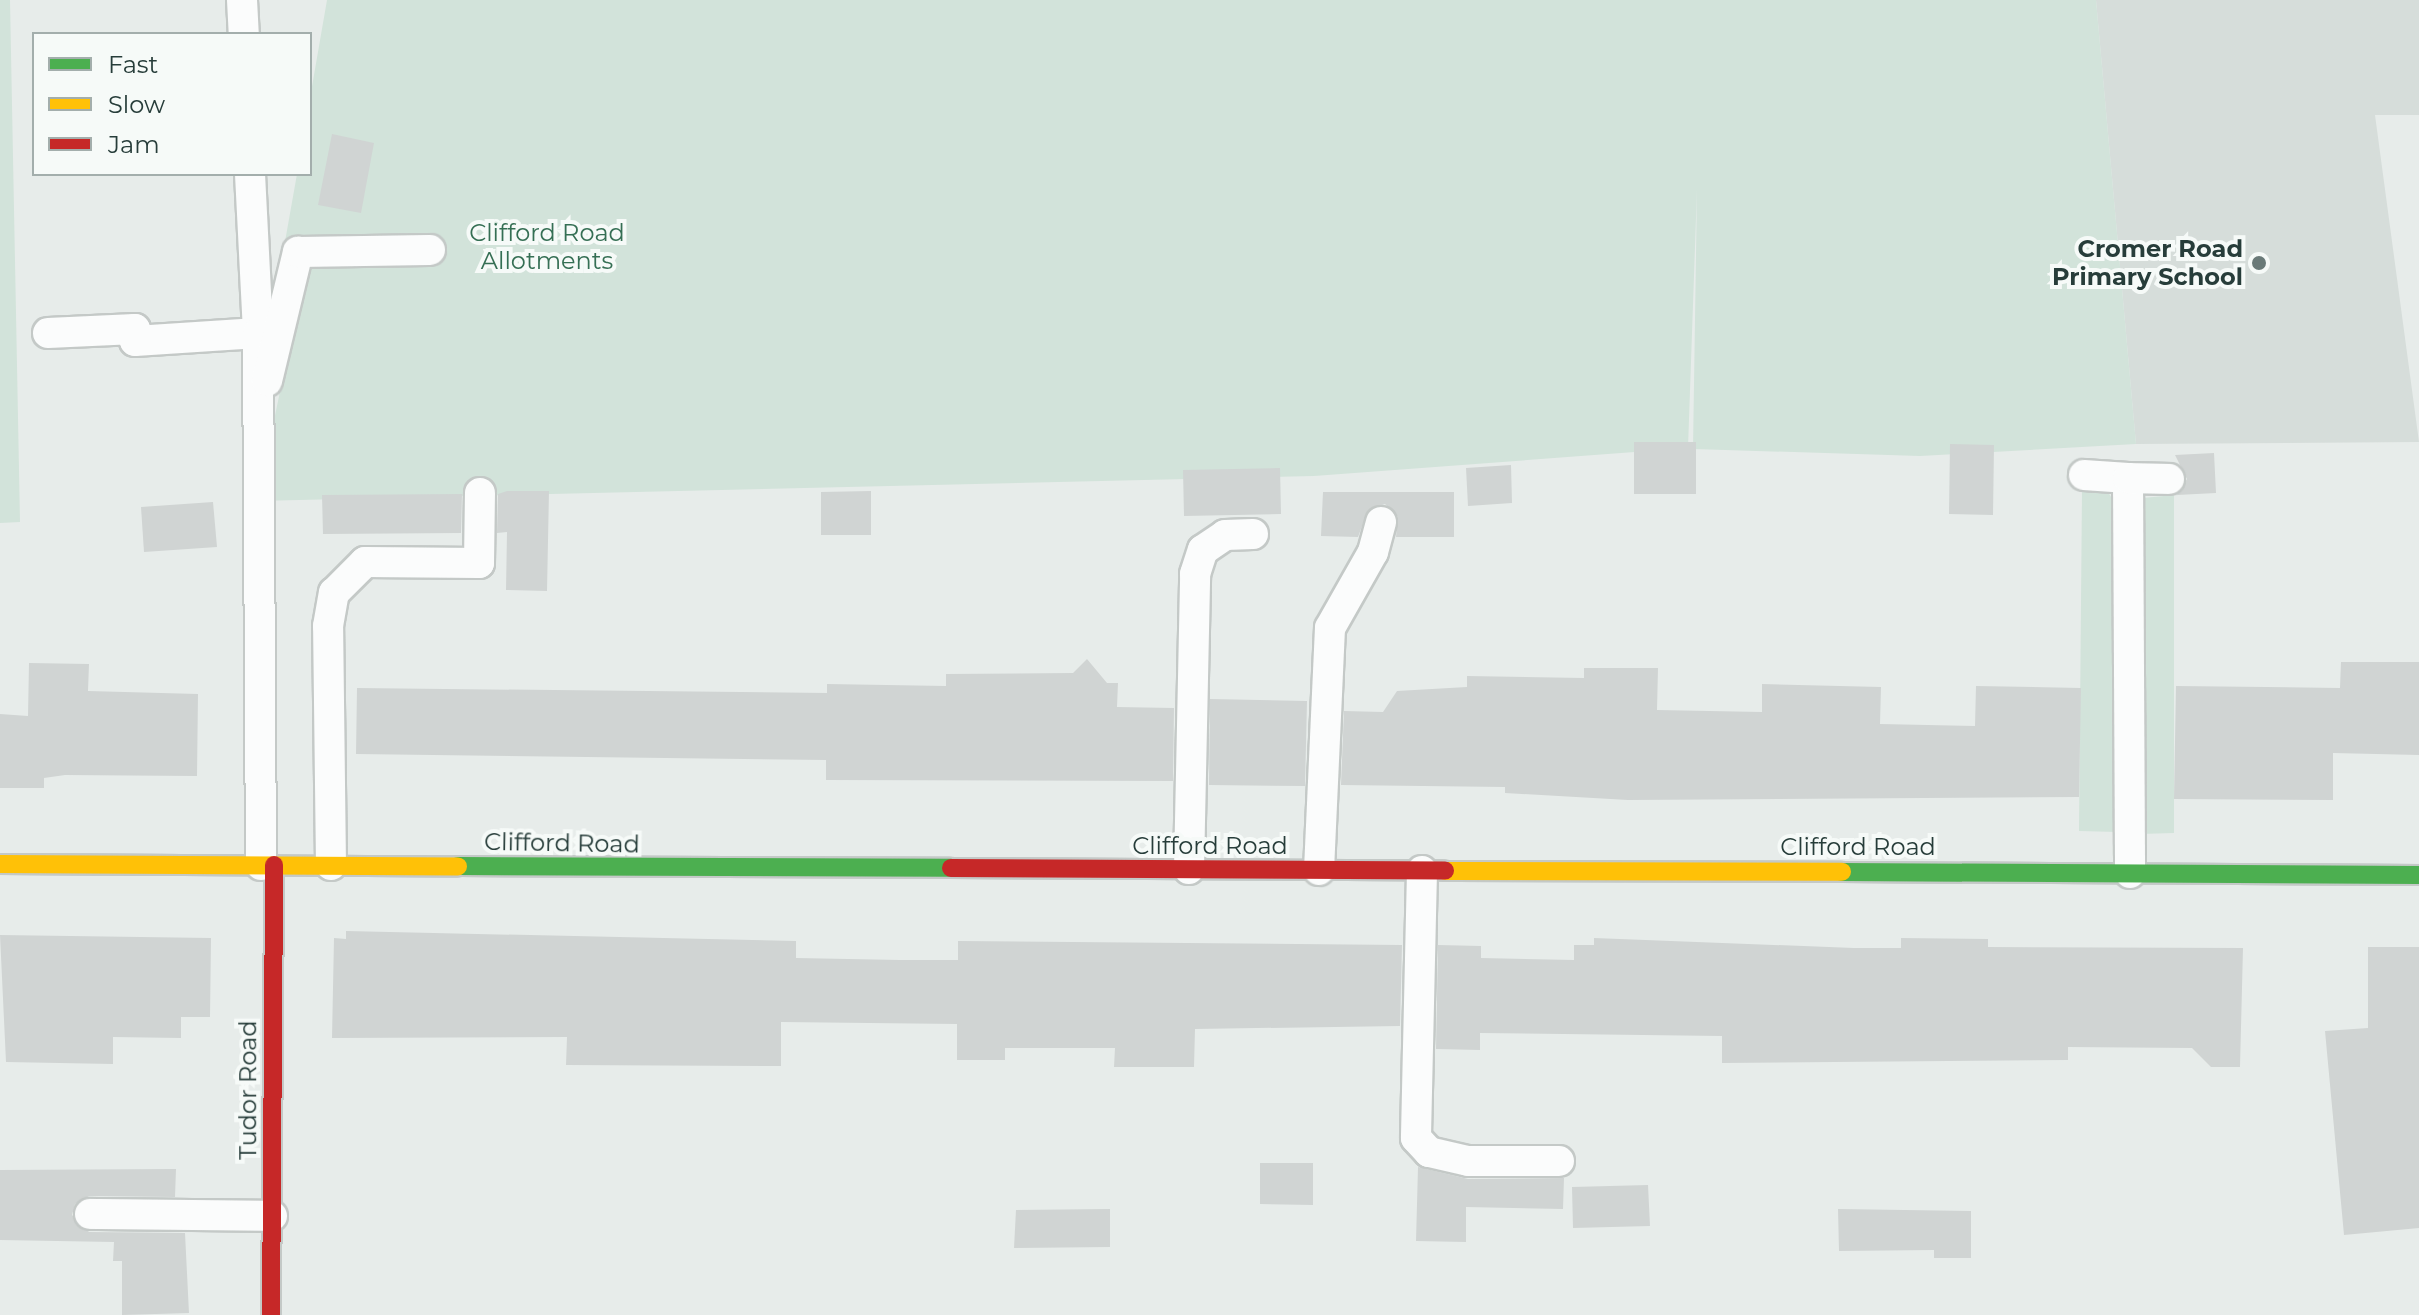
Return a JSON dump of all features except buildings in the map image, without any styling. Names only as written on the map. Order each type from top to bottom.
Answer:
[{"type":"street","name":"Clifford Road","points":[[0,864],[2419,875]]},
{"type":"street","name":"Tudor Road","points":[[268,865],[271,1315]]},
{"type":"lane","points":[[242,0],[244,32]]},
{"type":"lane","points":[[250,176],[258,333],[268,865]]},
{"type":"lane","points":[[259,406],[285,324],[298,252],[430,250]]},
{"type":"lane","points":[[48,333],[135,329],[135,341],[258,333]]},
{"type":"lane","points":[[2084,475],[2169,479]]},
{"type":"lane","points":[[2128,478],[2130,873]]},
{"type":"lane","points":[[331,865],[328,626],[334,593],[365,562],[479,563],[480,493]]},
{"type":"lane","points":[[1319,870],[1330,628],[1373,552],[1381,522]]},
{"type":"lane","points":[[1189,869],[1195,574],[1203,550],[1225,535],[1253,534]]},
{"type":"lane","points":[[1422,871],[1416,1138],[1429,1152],[1468,1161],[1559,1161]]},
{"type":"lane","points":[[90,1214],[272,1216]]},
{"type":"shaded area","name":"Cromer Road Primary School","points":[[2096,0],[2419,0],[2419,115],[2375,115],[2419,442],[2136,444]]},
{"type":"green space","points":[[0,0],[10,0],[20,522],[0,523]]},
{"type":"green space","name":"Clifford Road Allotments","points":[[327,0],[2096,0],[2136,444],[1920,456],[1693,449],[1697,190],[1688,448],[1314,476],[257,501],[294,325],[272,315],[297,176],[312,176],[312,86]]},
{"type":"green space","points":[[2082,489],[2106,489],[2115,503],[2117,832],[2079,831]]},
{"type":"green space","points":[[2174,495],[2174,833],[2140,834],[2143,498]]},
{"type":"traffic: fast","points":[[458,866],[951,868]]},
{"type":"traffic: fast","points":[[1842,872],[2419,875]]},
{"type":"traffic: slow","points":[[0,864],[458,866]]},
{"type":"traffic: slow","points":[[1445,871],[1842,872]]},
{"type":"traffic: jam","points":[[271,1315],[274,865]]},
{"type":"traffic: jam","points":[[951,868],[1445,871]]},
{"type":"place","name":"Cromer Road Primary School","points":[[2259,263]]}]
